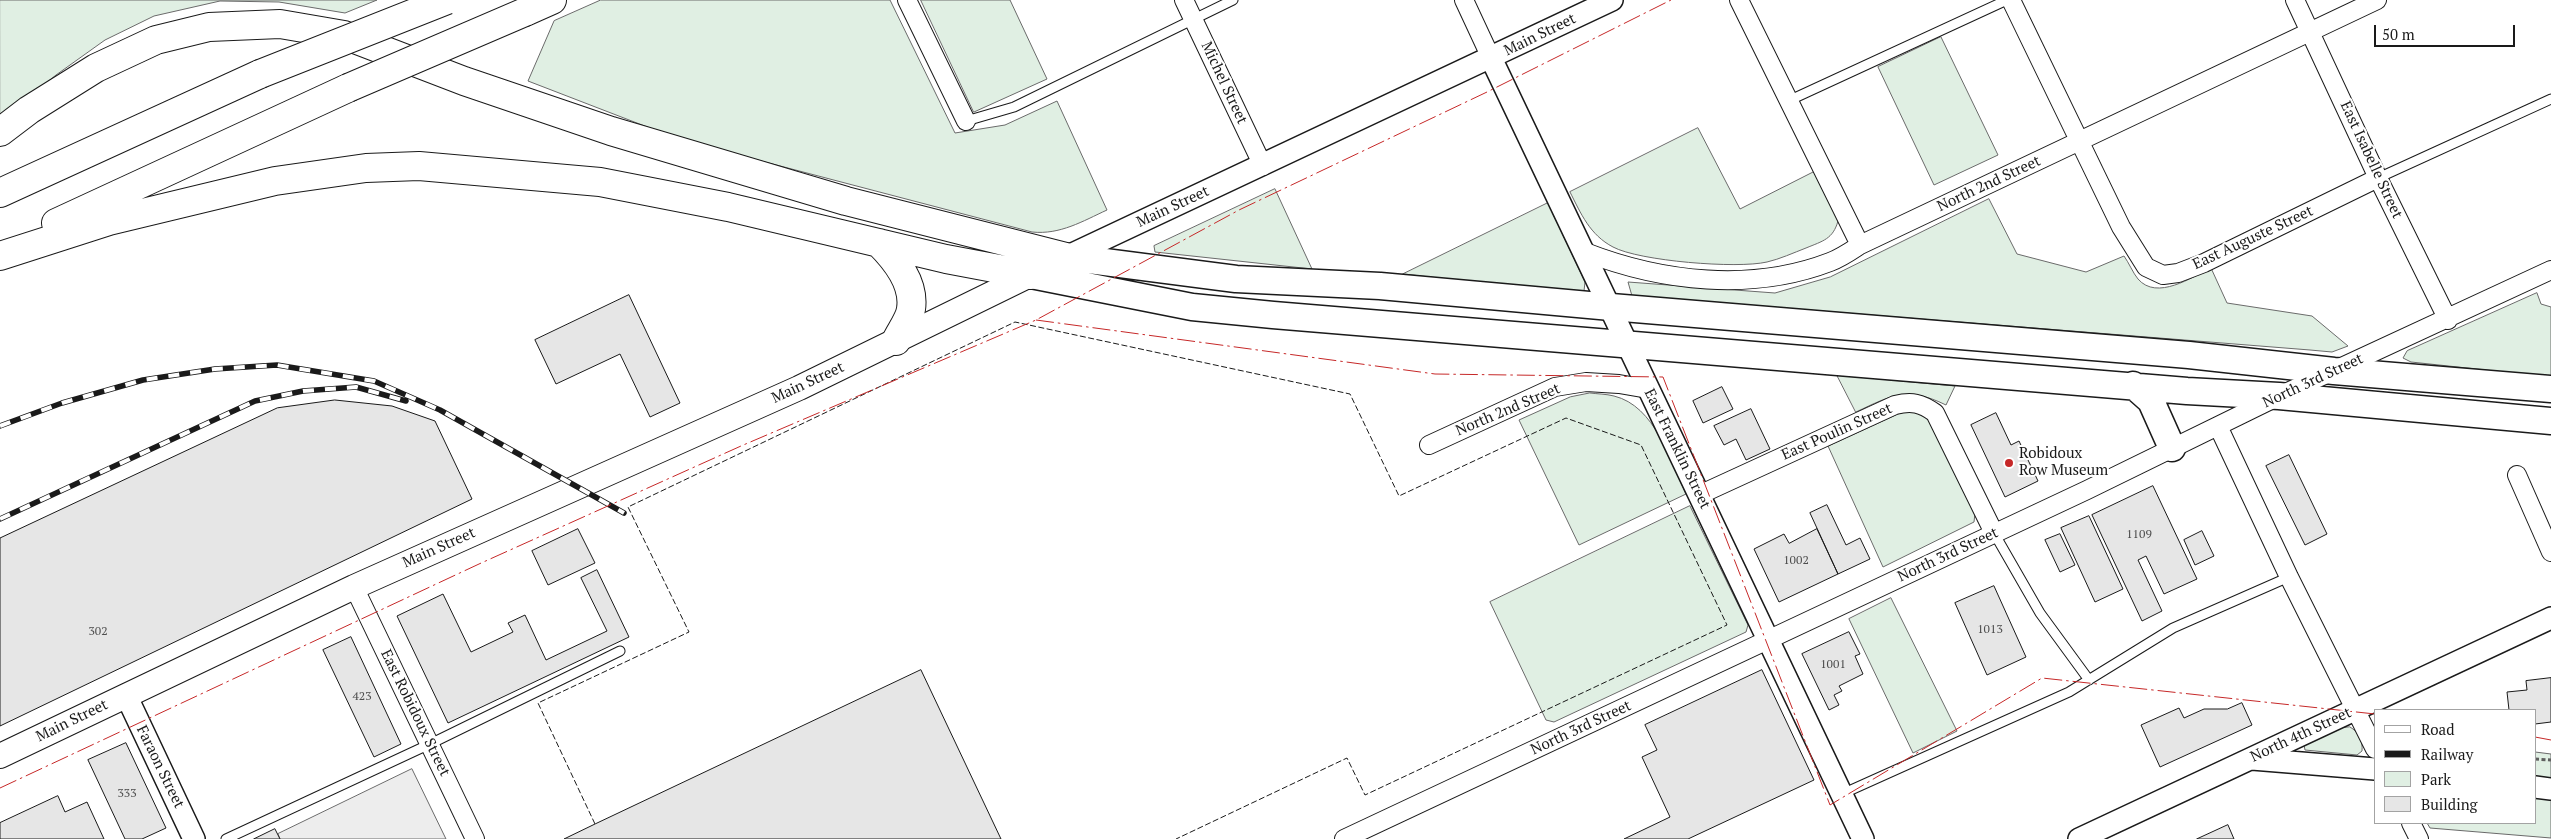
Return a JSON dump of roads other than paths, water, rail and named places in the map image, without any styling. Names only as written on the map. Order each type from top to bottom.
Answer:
[{"type":"highway","points":[[0,193],[260,74],[447,0]]},
{"type":"highway","points":[[0,250],[348,88],[552,0]]},
{"type":"highway","points":[[0,132],[29,110],[96,68],[156,40],[209,27],[280,24],[344,35],[464,81],[611,131],[853,203],[1066,257]]},
{"type":"highway","points":[[0,256],[109,222],[275,181],[366,168],[419,166],[600,182],[728,207],[946,259],[1031,275]]},
{"type":"highway","points":[[879,243],[900,265],[910,290],[912,310],[896,341]]},
{"type":"main road","name":"Main Street","points":[[0,756],[354,587],[799,388],[1066,257]]},
{"type":"main road","points":[[1066,257],[1236,280],[1380,286],[2180,354],[2334,371],[2551,389]]},
{"type":"main road","points":[[1031,275],[1192,307],[2133,386],[2279,396],[2551,421]]},
{"type":"main road","points":[[2133,386],[2150,402],[2172,448]]},
{"type":"street","points":[[907,0],[966,121]]},
{"type":"street","name":"Michel Street","points":[[1184,0],[1263,166]]},
{"type":"street","points":[[1464,0],[1491,58]]},
{"type":"street","name":"Main Street","points":[[1066,257],[1263,166],[1612,0]]},
{"type":"street","points":[[1739,0],[1860,245]]},
{"type":"street","name":"East Auguste Street","points":[[2012,0],[2121,227],[2146,267],[2163,275],[2178,273],[2204,263],[2378,178]]},
{"type":"street","name":"East Isabelle Street","points":[[2295,0],[2378,178],[2448,320]]},
{"type":"street","name":"North 2nd Street","points":[[1585,252],[1616,265],[1667,275],[1724,280],[1758,280],[1790,275],[1832,262],[1860,245],[2377,0]]},
{"type":"street","name":"East Franklin Street","points":[[1491,58],[1863,839]]},
{"type":"street","name":"North 3rd Street","points":[[1344,839],[1994,533],[2279,396],[2448,320],[2551,270]]},
{"type":"street","name":"North 2nd Street","points":[[1429,445],[1555,387],[1586,382],[1619,384],[1648,389]]},
{"type":"street","name":"East Poulin Street","points":[[1699,495],[1895,405],[1910,402],[1922,404],[1935,413],[1994,533]]},
{"type":"street","points":[[2218,426],[2289,577],[2374,747]]},
{"type":"street","points":[[2516,475],[2551,552]]},
{"type":"street","name":"East Robidoux Street","points":[[354,587],[475,839]]},
{"type":"street","name":"North 4th Street","points":[[2078,839],[2551,618]]},
{"type":"street","name":"Faraon Street","points":[[126,695],[194,839]]},
{"type":"street","points":[[2250,759],[2374,769]]},
{"type":"street","points":[[2536,788],[2551,789]]},
{"type":"street","points":[[2412,824],[2419,839]]},
{"type":"lane","points":[[966,121],[1014,107],[1233,0]]},
{"type":"lane","points":[[1788,101],[2008,0]]},
{"type":"lane","points":[[2378,178],[2551,99]]},
{"type":"lane","points":[[1994,533],[2040,613],[2089,680]]},
{"type":"lane","points":[[1842,794],[2069,692],[2173,628],[2289,577]]},
{"type":"lane","points":[[226,839],[430,744],[620,651]]},
{"type":"railway","points":[[0,426],[62,403],[143,380],[215,369],[277,365],[374,381],[440,410],[624,513]]},
{"type":"railway","points":[[0,519],[255,401],[303,391],[356,387],[406,401]]},
{"type":"place","name":"Robidoux Row Museum","points":[[2009,463]]}]
